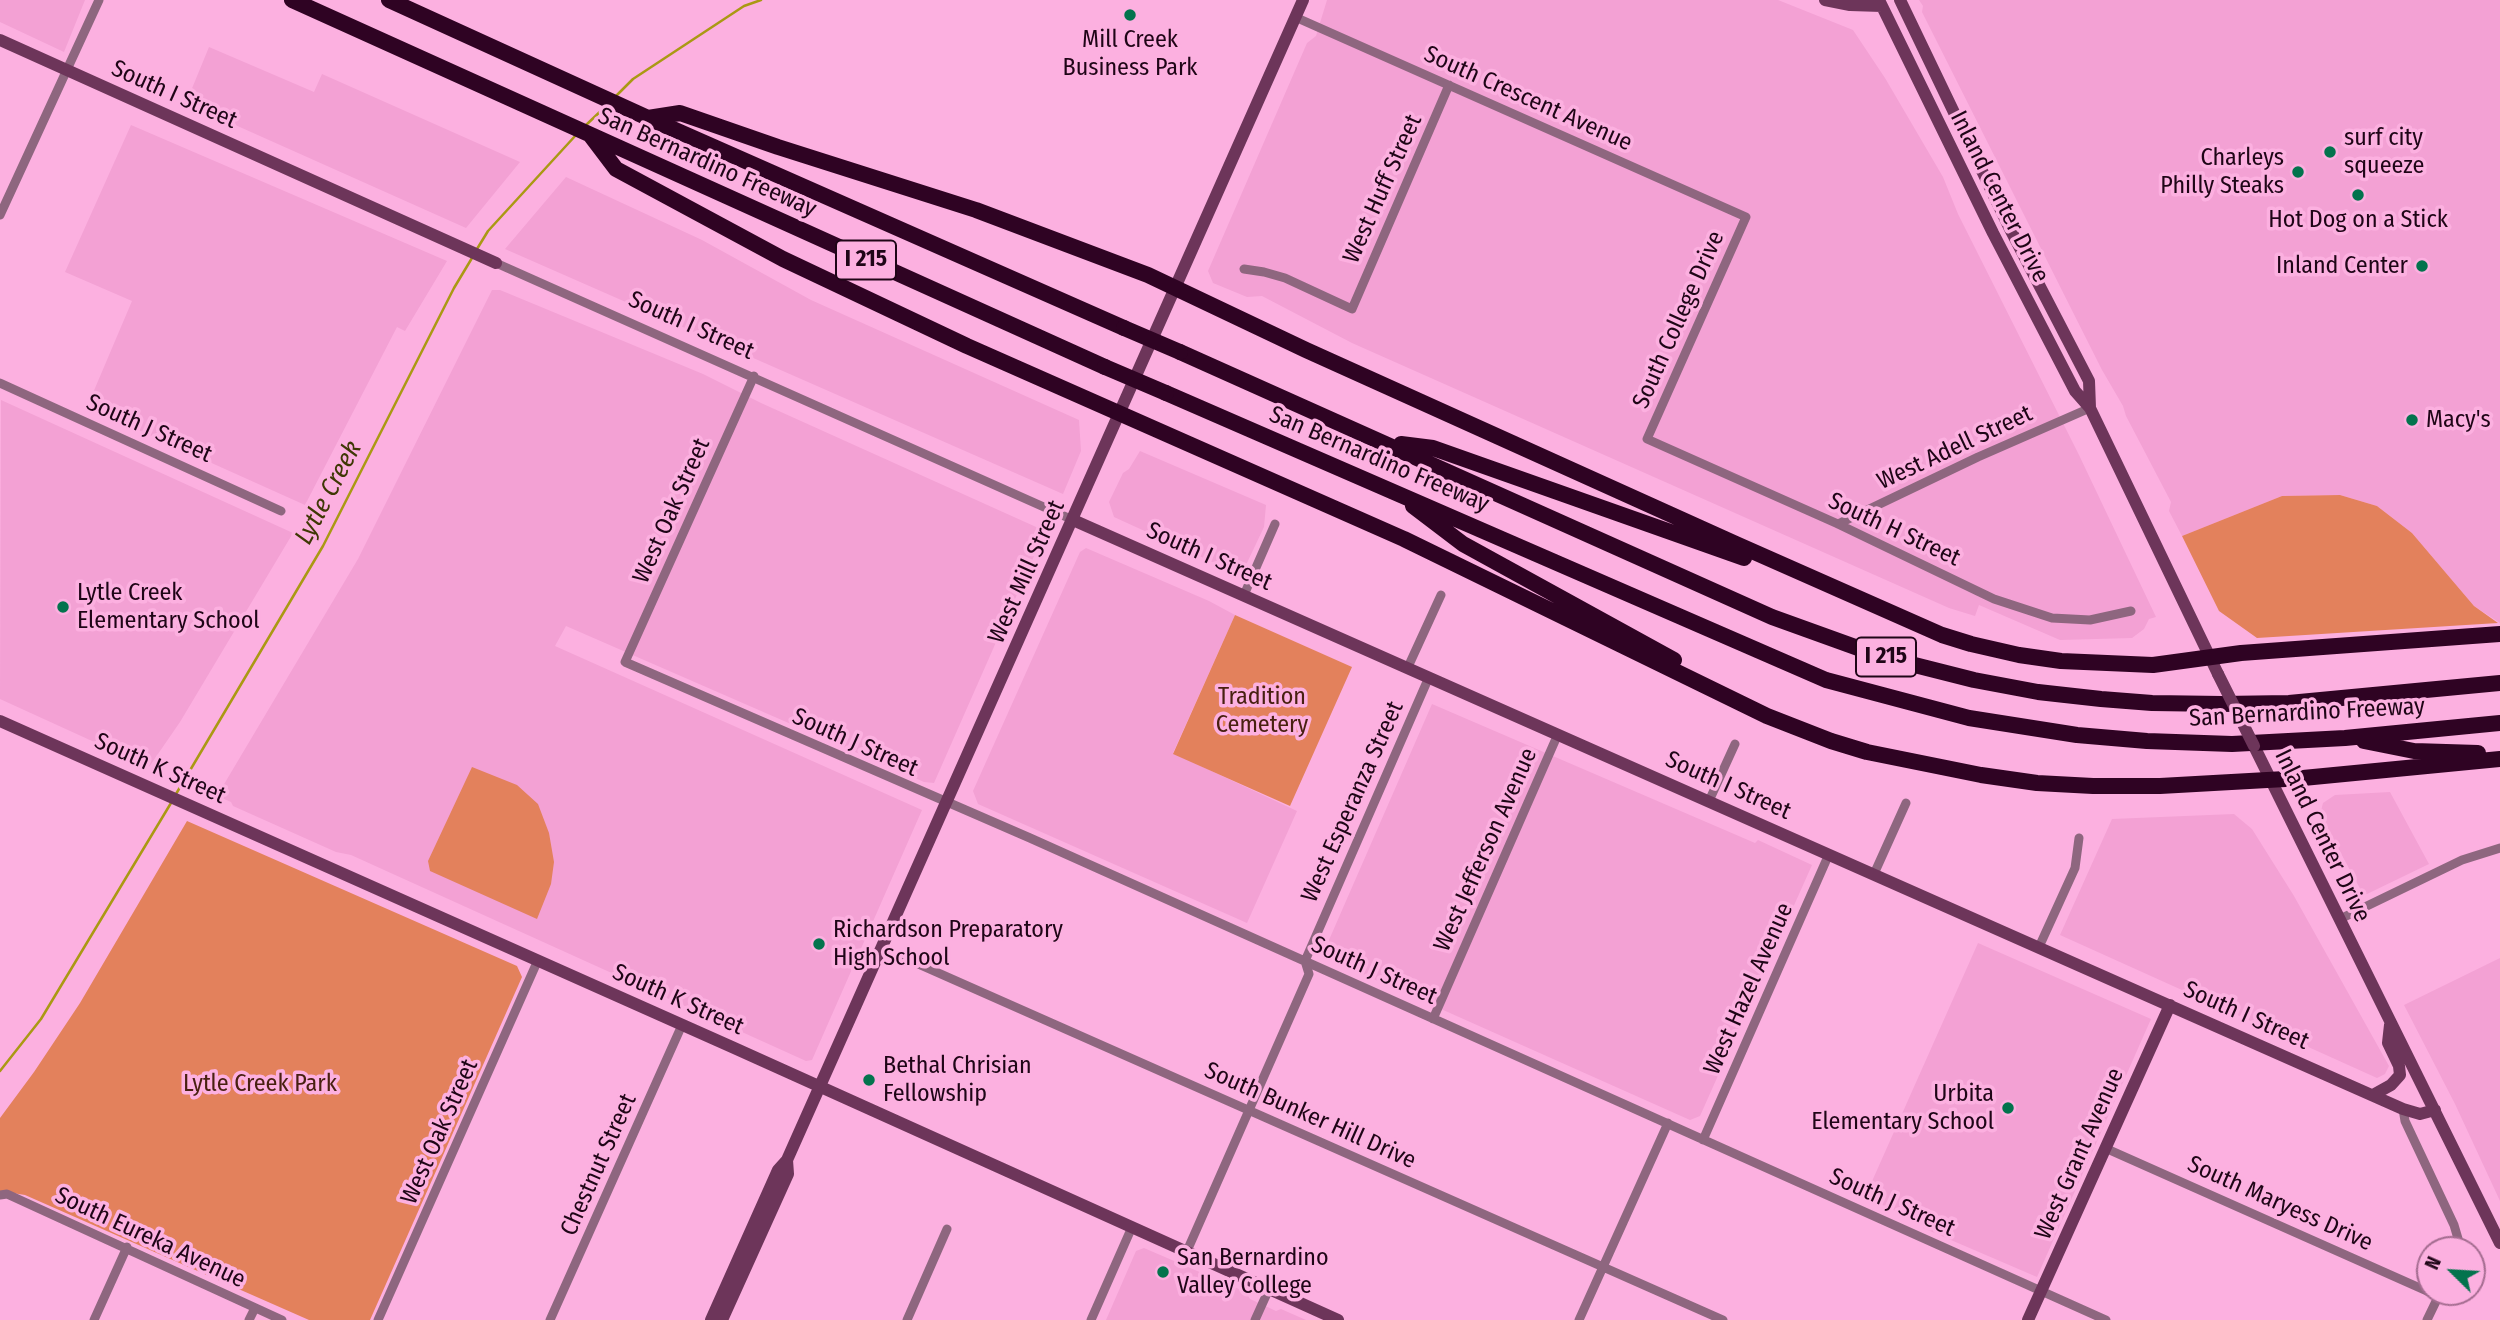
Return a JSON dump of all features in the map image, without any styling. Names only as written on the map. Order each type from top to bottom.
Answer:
[{"type":"highway","name":"San Bernardino Freeway","points":[[292,0],[1105,366],[1826,680],[1969,718],[2077,735],[2147,741],[2232,744],[2345,738],[2500,723]]},
{"type":"highway","name":"San Bernardino Freeway","points":[[389,0],[585,90],[1385,442],[1772,617],[1842,644],[1974,680],[2038,692],[2152,703],[2289,702],[2500,681]]},
{"type":"highway","points":[[648,118],[680,113],[976,210],[1148,275],[1919,625],[1971,644],[2061,661],[2153,665],[2209,656],[2351,643],[2500,634]]},
{"type":"highway","points":[[591,136],[616,169],[783,260],[967,346],[1404,539],[1767,716],[1831,741],[1913,762],[2037,783],[2093,786],[2160,786],[2266,772],[2303,778],[2500,757]]},
{"type":"highway","points":[[1385,442],[1433,448],[1749,560],[1893,621],[1919,625]]},
{"type":"highway","points":[[1389,488],[1464,544],[1713,681],[1810,724],[1913,762]]},
{"type":"highway","points":[[2345,738],[2414,751],[2500,757]]},
{"type":"street","points":[[0,215],[99,0]]},
{"type":"street","name":"West Mill Street","points":[[711,1320],[778,1170],[787,1160],[1303,0]]},
{"type":"street","points":[[1825,0],[1850,5],[1881,3]]},
{"type":"street","name":"Inland Center Drive","points":[[1899,0],[2010,227],[2090,381],[2090,408]]},
{"type":"street","name":"Inland Center Drive","points":[[1881,3],[1999,246],[2074,391],[2090,408],[2390,1025],[2500,1243]]},
{"type":"street","name":"South Crescent Avenue","points":[[1295,17],[1746,217]]},
{"type":"street","name":"South I Street","points":[[0,40],[1073,520],[2373,1096],[2420,1114],[2434,1110]]},
{"type":"street","name":"West Huff Street","points":[[1244,269],[1285,278],[1352,309],[1449,85]]},
{"type":"street","name":"South College Drive","points":[[1647,439],[1746,217]]},
{"type":"street","name":"West Oak Street","points":[[625,662],[754,376]]},
{"type":"street","name":"South J Street","points":[[0,383],[281,511]]},
{"type":"street","name":"West Adell Street","points":[[1838,524],[1978,457],[2090,408]]},
{"type":"street","name":"South H Street","points":[[1647,439],[1838,524],[1994,599],[2052,618],[2090,620],[2131,611]]},
{"type":"street","points":[[1244,595],[1275,523]]},
{"type":"street","points":[[1408,667],[1441,595]]},
{"type":"street","name":"South J Street","points":[[625,662],[1042,844],[2106,1320]]},
{"type":"street","name":"West Esperanza Street","points":[[1187,1251],[1309,974],[1305,961],[1429,677]]},
{"type":"street","name":"South K Street","points":[[0,721],[1338,1320]]},
{"type":"street","name":"West Jefferson Avenue","points":[[1433,1019],[1558,734]]},
{"type":"street","points":[[1709,801],[1735,744]]},
{"type":"street","points":[[1874,874],[1906,803]]},
{"type":"street","points":[[2039,947],[2075,868],[2079,838]]},
{"type":"street","points":[[2340,919],[2462,859],[2500,848]]},
{"type":"street","name":"West Hazel Avenue","points":[[1703,1140],[1829,853]]},
{"type":"street","name":"South Bunker Hill Drive","points":[[882,948],[1723,1320]]},
{"type":"street","name":"West Oak Street","points":[[378,1320],[538,960]]},
{"type":"street","name":"West Grant Avenue","points":[[2028,1320],[2170,1004]]},
{"type":"street","name":"Chestnut Street","points":[[550,1320],[682,1025]]},
{"type":"street","points":[[2373,1096],[2391,1085],[2400,1074],[2388,1043],[2390,1025]]},
{"type":"street","points":[[2403,1109],[2405,1121],[2457,1236]]},
{"type":"street","points":[[1579,1320],[1668,1123]]},
{"type":"street","name":"South Maryess Drive","points":[[2105,1148],[2416,1284]]},
{"type":"street","name":"West Mill Street","points":[[722,1320],[788,1174],[787,1160]]},
{"type":"street","name":"South Eureka Avenue","points":[[0,1195],[7,1194],[127,1247],[282,1320]]},
{"type":"street","points":[[1091,1320],[1132,1227]]},
{"type":"street","points":[[906,1320],[947,1229]]},
{"type":"street","points":[[94,1320],[127,1247]]},
{"type":"street","points":[[1255,1320],[1269,1289]]},
{"type":"street","points":[[249,1320],[255,1308]]},
{"type":"shaded area","points":[[0,0],[85,0],[64,52],[0,22]]},
{"type":"shaded area","points":[[1327,0],[1778,0],[1853,30],[1885,78],[1943,177],[1958,214],[2079,455],[2156,617],[2149,619],[2144,629],[2132,638],[2060,640],[1979,605],[1975,616],[1949,608],[1352,343],[1262,296],[1247,297],[1213,283],[1208,271],[1307,43],[1316,36]]},
{"type":"shaded area","points":[[1919,0],[2500,0],[2500,623],[2474,606],[2412,533],[2377,506],[2340,495],[2282,496],[2182,536],[2169,511],[2171,502],[1922,12],[1923,6]]},
{"type":"shaded area","points":[[209,47],[314,92],[322,74],[520,162],[466,228],[186,103]]},
{"type":"shaded area","points":[[131,125],[447,261],[405,331],[397,327],[305,505],[87,407],[132,301],[65,272]]},
{"type":"shaded area","points":[[566,177],[702,240],[811,300],[1079,420],[1081,451],[1063,494],[505,249]]},
{"type":"shaded area","points":[[492,290],[500,290],[703,374],[761,403],[1045,531],[934,783],[924,782],[566,626],[555,646],[922,810],[812,1060],[806,1061],[351,855],[336,852],[233,806],[231,802],[217,796],[358,559]]},
{"type":"shaded area","points":[[1,400],[293,533],[180,722],[149,767],[0,699]]},
{"type":"shaded area","points":[[1140,451],[1266,505],[1264,527],[1246,565],[1232,571],[1114,517],[1109,502],[1123,473],[1129,469]]},
{"type":"shaded area","points":[[1086,548],[1209,601],[1235,615],[1173,753],[1297,811],[1247,923],[978,804],[973,791],[1080,552]]},
{"type":"shaded area","points":[[1432,704],[1812,865],[1700,1116],[1690,1120],[1322,956]]},
{"type":"shaded area","points":[[2390,792],[2429,864],[2363,894],[2320,815],[2323,803],[2335,795]]},
{"type":"shaded area","points":[[2234,814],[2252,829],[2294,896],[2389,1066],[2385,1074],[2377,1078],[2060,935],[2112,819]]},
{"type":"shaded area","name":"Urbita Elementary School","points":[[1978,943],[2151,1019],[2037,1277],[1923,1228],[1924,1224],[1865,1197]]},
{"type":"shaded area","points":[[2500,958],[2500,1201],[2455,1104],[2404,1005]]},
{"type":"shaded area","name":"San Bernardino Valley College","points":[[1144,1248],[1246,1292],[1250,1299],[1276,1311],[1281,1309],[1306,1320],[1106,1320],[1136,1251]]},
{"type":"green space","points":[[2340,495],[2377,506],[2412,533],[2474,606],[2498,623],[2257,638],[2219,611],[2182,536],[2282,496]]},
{"type":"green space","name":"Tradition Cemetery","points":[[1235,615],[1352,667],[1290,806],[1173,754]]},
{"type":"green space","points":[[472,767],[517,785],[538,804],[549,833],[554,862],[551,884],[537,919],[430,871],[428,861]]},
{"type":"green space","name":"Lytle Creek Park","points":[[187,821],[517,966],[522,977],[370,1320],[309,1320],[25,1195],[0,1191],[0,1118],[80,1003]]},
{"type":"waterway","name":"Lytle Creek","points":[[616,96],[633,79],[744,6],[761,0]]},
{"type":"waterway","name":"Lytle Creek","points":[[585,126],[606,106]]},
{"type":"waterway","name":"Lytle Creek","points":[[477,249],[488,231],[576,135]]},
{"type":"waterway","name":"Lytle Creek","points":[[176,794],[323,546],[454,288],[472,258]]},
{"type":"waterway","name":"Lytle Creek","points":[[0,1071],[41,1019],[171,803]]},
{"type":"place","name":"Mill Creek Business Park","points":[[1130,15]]},
{"type":"place","name":"surf city squeeze","points":[[2330,152]]},
{"type":"place","name":"Charleys Philly Steaks","points":[[2298,172]]},
{"type":"place","name":"Hot Dog on a Stick","points":[[2358,195]]},
{"type":"place","name":"Inland Center","points":[[2422,266]]},
{"type":"place","name":"Macy's","points":[[2412,420]]},
{"type":"place","name":"Lytle Creek Elementary School","points":[[63,607]]},
{"type":"place","name":"Richardson Preparatory High School","points":[[819,944]]},
{"type":"place","name":"Bethal Chrisian Fellowship","points":[[869,1080]]},
{"type":"place","name":"Urbita Elementary School","points":[[2008,1108]]},
{"type":"place","name":"San Bernardino Valley College","points":[[1163,1272]]}]
